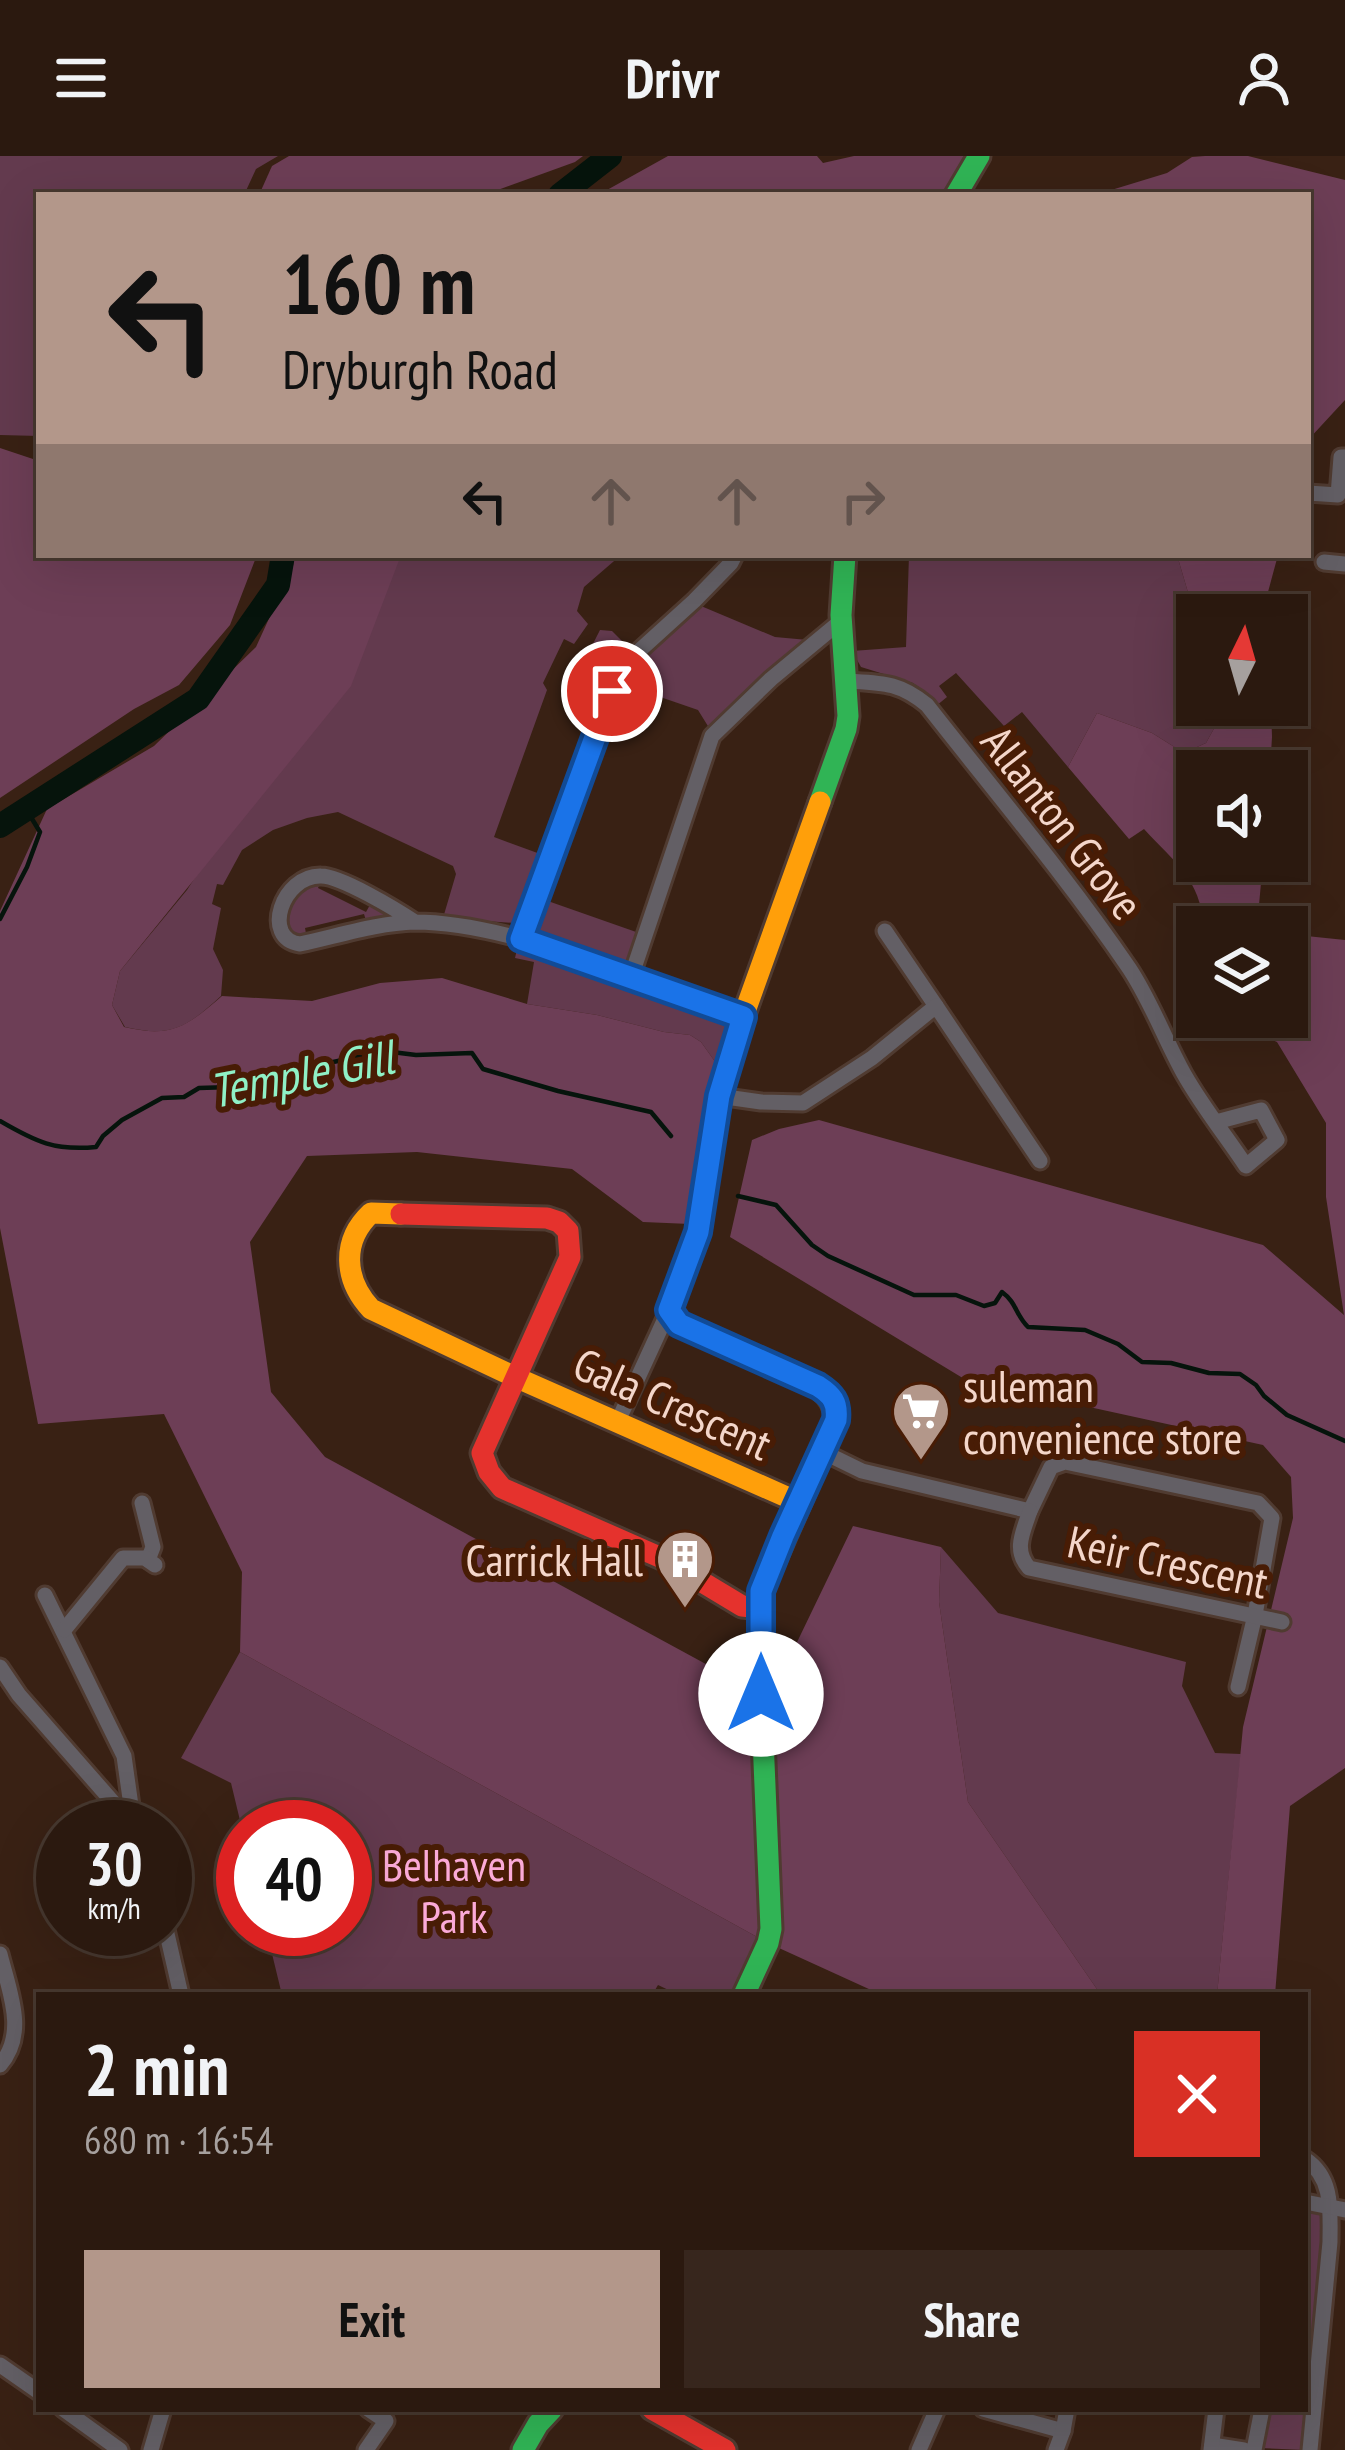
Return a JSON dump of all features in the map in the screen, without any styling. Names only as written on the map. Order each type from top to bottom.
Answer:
[{"type":"street","points":[[958,192],[979,156]]},
{"type":"street","points":[[1311,493],[1338,495],[1343,457]]},
{"type":"street","points":[[521,939],[612,691],[640,650],[733,558]]},
{"type":"street","points":[[618,1421],[669,1310],[698,1232],[719,1096],[846,729],[849,712],[841,621],[844,558]]},
{"type":"street","points":[[1324,562],[1345,564]]},
{"type":"street","points":[[631,977],[712,736],[770,679],[841,621]]},
{"type":"street","name":"Allanton Grove","points":[[847,681],[907,689],[927,705],[1133,973],[1186,1077],[1216,1121]]},
{"type":"street","points":[[415,922],[330,877],[317,875],[289,889],[280,928],[292,944],[415,922],[494,932],[743,1017]]},
{"type":"street","points":[[886,931],[1040,1161]]},
{"type":"street","points":[[719,1096],[803,1103],[872,1058],[937,1006]]},
{"type":"street","name":"Gala Crescent","points":[[515,1377],[570,1257],[568,1231],[559,1222],[371,1213],[358,1222],[348,1253],[356,1291],[371,1309],[515,1377],[799,1502]]},
{"type":"street","points":[[669,1310],[679,1324],[831,1395],[838,1407],[761,1591],[760,1680],[771,1929],[745,1992]]},
{"type":"street","points":[[515,1377],[482,1453],[492,1479],[502,1488],[664,1559],[742,1606],[761,1608]]},
{"type":"street","points":[[821,1451],[862,1471],[1030,1511],[1051,1467],[1065,1462],[1258,1503],[1272,1518],[1238,1687]]},
{"type":"street","points":[[64,1630],[123,1558],[133,1556],[152,1563],[153,1547],[142,1503]]},
{"type":"street","name":"Keir Crescent","points":[[1030,1511],[1019,1545],[1021,1559],[1029,1568],[1282,1622]]},
{"type":"street","points":[[45,1595],[124,1756],[130,1800]]},
{"type":"street","points":[[0,1666],[19,1695],[111,1800]]},
{"type":"street","points":[[0,1954],[16,2026],[13,2045],[0,2065]]},
{"type":"street","points":[[173,1956],[181,1992]]},
{"type":"street","points":[[1308,2161],[1323,2178],[1338,2209],[1330,2242],[1310,2450]]},
{"type":"street","points":[[1308,2203],[1338,2209]]},
{"type":"street","points":[[0,2365],[36,2390]]},
{"type":"street","points":[[67,2412],[120,2450]]},
{"type":"street","points":[[151,2450],[162,2412]]},
{"type":"street","points":[[366,2450],[386,2421],[372,2412]]},
{"type":"street","points":[[524,2450],[549,2412]]},
{"type":"street","points":[[657,2412],[725,2450]]},
{"type":"street","points":[[919,2450],[937,2412]]},
{"type":"street","points":[[994,2412],[1064,2431]]},
{"type":"street","points":[[1056,2450],[1067,2412]]},
{"type":"street","points":[[1216,2412],[1211,2447],[1244,2450]]},
{"type":"street","points":[[1254,2450],[1261,2412]]},
{"type":"green space","points":[[0,156],[278,156],[256,169],[245,192],[36,192],[36,436],[0,435]]},
{"type":"green space","points":[[399,558],[618,558],[584,587],[577,611],[588,624],[574,644],[564,639],[543,683],[547,690],[494,837],[543,855],[521,919],[514,923],[443,918],[456,874],[453,866],[338,812],[307,818],[273,830],[242,850],[223,885],[217,884],[212,904],[221,908],[213,949],[223,970],[221,996],[178,1027],[155,1031],[125,1027],[112,1005],[120,971],[187,890]]},
{"type":"green space","points":[[909,558],[1178,558],[1188,594],[1176,594],[1176,726],[1215,726],[1206,743],[1179,750],[1152,733],[1097,713],[1068,767],[1022,712],[1004,726],[956,673],[939,686],[947,697],[936,706],[913,683],[861,667],[852,651],[906,647]]},
{"type":"green space","points":[[701,606],[775,637],[808,640],[734,702],[711,731],[698,710],[637,689],[629,673]]},
{"type":"green space","points":[[600,630],[612,631],[631,650],[606,681],[596,708],[566,697]]},
{"type":"green space","points":[[322,878],[318,888],[366,912],[371,903],[389,912],[389,921],[367,924],[364,914],[305,928],[307,939],[297,941],[285,930],[289,900],[293,890]]},
{"type":"green space","points":[[545,900],[639,933],[632,953],[616,964],[545,938],[537,933],[537,923]]},
{"type":"green space","points":[[518,945],[720,1017],[727,1028],[716,1063],[690,1035],[527,1004],[534,962],[515,958]]},
{"type":"green space","points":[[941,1547],[998,1613],[1186,1662],[1182,1686],[1215,1753],[1241,1754],[1217,1992],[1099,1992],[968,1802],[939,1602]]},
{"type":"green space","name":"Belhaven Park","points":[[240,1652],[768,1943],[745,1992],[673,1992],[658,1985],[654,1992],[281,1992],[273,1956],[372,1956],[372,1800],[235,1800],[231,1783],[181,1758]]},
{"type":"green space","points":[[1308,2211],[1325,2214],[1308,2405]]},
{"type":"green space","points":[[1265,2412],[1307,2412],[1304,2450],[1259,2448]]},
{"type":"shaded area","points":[[289,156],[583,156],[492,192],[260,192],[272,166]]},
{"type":"shaded area","points":[[668,156],[817,156],[823,163],[854,156],[973,156],[954,192],[603,192]]},
{"type":"shaded area","points":[[1248,156],[1345,180],[1345,400],[1311,437],[1311,192],[1108,192],[1167,173],[1192,157]]},
{"type":"shaded area","points":[[0,448],[36,460],[36,558],[256,558],[230,625],[179,685],[134,709],[0,798]]},
{"type":"shaded area","points":[[294,558],[400,558],[351,686],[120,971],[112,1005],[124,1027],[154,1031],[178,1027],[222,996],[312,1001],[380,983],[442,978],[527,1004],[690,1035],[716,1063],[690,1224],[643,1222],[572,1169],[417,1152],[307,1156],[250,1242],[271,1392],[325,1457],[761,1694],[773,1692],[853,1526],[941,1547],[939,1602],[968,1802],[1099,1992],[875,1992],[768,1943],[240,1652],[242,1572],[164,1414],[38,1424],[0,1228],[0,911],[47,809],[154,746],[256,647]]},
{"type":"shaded area","points":[[1178,558],[1277,558],[1267,594],[1188,594]]},
{"type":"shaded area","points":[[1097,713],[1152,733],[1179,750],[1176,862],[1144,829],[1129,839],[1068,767]]},
{"type":"shaded area","points":[[1215,726],[1272,726],[1271,750],[1191,750],[1206,743]]},
{"type":"shaded area","points":[[1261,882],[1259,905],[1271,906],[1201,906],[1191,883]]},
{"type":"shaded area","points":[[1308,936],[1345,940],[1345,1768],[1290,1806],[1275,1992],[1217,1992],[1243,1727],[1293,1518],[1291,1477],[1263,1445],[966,1380],[730,1237],[752,1140],[819,1120],[1263,1245],[1344,1315],[1326,1197],[1326,1123],[1277,1042],[1268,1038],[1308,1038]]},
{"type":"waterway","points":[[564,192],[610,156]]},
{"type":"waterway","points":[[0,826],[198,699],[278,585],[282,558]]},
{"type":"waterway","name":"Temple Gill","points":[[0,919],[40,832],[26,809]]},
{"type":"waterway","name":"Temple Gill","points":[[0,1121],[46,1143],[96,1147],[122,1120],[162,1098],[184,1097],[199,1088],[265,1086],[324,1064],[384,1051],[472,1053],[483,1069],[651,1112],[671,1136]]},
{"type":"waterway","name":"Temple Gill","points":[[738,1196],[776,1205],[828,1256],[914,1295],[956,1295],[984,1306],[995,1303],[1002,1292],[1028,1327],[1085,1330],[1118,1344],[1142,1362],[1240,1374],[1287,1415],[1345,1441]]},
{"type":"traffic: fast","points":[[958,192],[979,156]]},
{"type":"traffic: fast","points":[[820,802],[848,716],[841,615],[845,558]]},
{"type":"traffic: fast","points":[[745,1992],[771,1929],[761,1591],[836,1420],[823,1390],[771,1365]]},
{"type":"traffic: fast","points":[[523,2450],[549,2412]]},
{"type":"traffic: slow","points":[[771,1365],[679,1324],[669,1310],[699,1232],[719,1096],[820,802]]},
{"type":"traffic: slow","points":[[401,1214],[371,1213],[351,1248],[355,1286],[371,1309],[798,1502]]},
{"type":"traffic: jam","points":[[401,1214],[547,1218],[568,1231],[570,1257],[482,1453],[489,1472],[502,1488],[664,1559],[742,1606],[761,1608]]},
{"type":"traffic: jam","points":[[657,2412],[725,2450]]},
{"type":"place","name":"suleman convenience store","points":[[921,1462]]},
{"type":"place","name":"Carrick Hall","points":[[685,1610]]},
{"type":"route","points":[[612,691],[521,939],[743,1017],[719,1096],[698,1232],[669,1310],[679,1324],[818,1386],[838,1407],[761,1591],[761,1694]]}]
